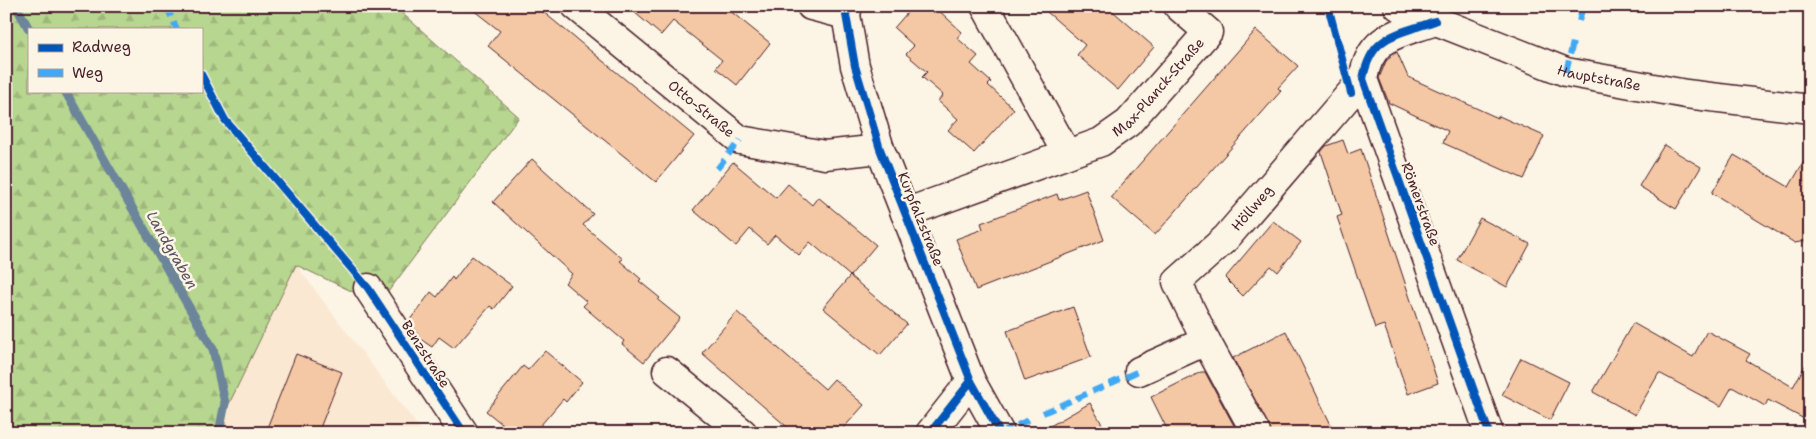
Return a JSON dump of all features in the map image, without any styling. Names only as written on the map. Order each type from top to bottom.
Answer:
[{"type":"street","name":"Otto-Straße","points":[[576,6],[740,140],[825,155],[880,149]]},
{"type":"street","points":[[811,6],[847,10]]},
{"type":"street","points":[[985,6],[1067,154]]},
{"type":"street","name":"Max-Planck-Straße","points":[[905,213],[1101,142],[1128,123],[1208,32],[1178,6]]},
{"type":"street","name":"Hauptstraße","points":[[1398,6],[1566,72],[1686,94],[1810,109]]},
{"type":"street","name":"Kurpfalzstraße","points":[[847,10],[855,66],[880,149],[971,381],[1000,433]]},
{"type":"street","points":[[1363,79],[1366,61],[1376,46],[1391,35],[1435,21]]},
{"type":"street","name":"Höllweg","points":[[1256,433],[1206,341],[1177,282],[1226,238],[1363,79]]},
{"type":"street","name":"Römerstraße","points":[[1363,79],[1490,433]]},
{"type":"street","name":"Benzstraße","points":[[368,288],[464,433]]},
{"type":"street","points":[[1140,371],[1206,341]]},
{"type":"street","points":[[667,371],[743,433]]},
{"type":"street","points":[[930,433],[971,381]]},
{"type":"shaded area","points":[[296,265],[423,433],[215,433]]},
{"type":"green space","points":[[6,6],[394,6],[519,117],[379,304],[296,265],[215,433],[6,433]]},
{"type":"building","points":[[468,6],[536,6],[694,136],[656,182],[488,46],[500,31]]},
{"type":"building","points":[[627,6],[724,6],[770,43],[737,85],[716,68],[722,60],[673,21],[661,35]]},
{"type":"building","points":[[913,6],[934,6],[962,32],[957,38],[978,56],[971,64],[991,82],[988,85],[1014,109],[974,153],[948,130],[958,119],[938,101],[943,95],[922,77],[927,72],[906,54],[914,46],[894,28]]},
{"type":"building","points":[[1040,6],[1107,6],[1154,47],[1118,90],[1077,55],[1085,45]]},
{"type":"building","points":[[1256,30],[1298,66],[1278,88],[1281,91],[1155,235],[1111,197]]},
{"type":"building","points":[[1397,52],[1408,77],[1498,118],[1499,116],[1544,136],[1524,179],[1443,143],[1448,131],[1389,103],[1379,78],[1386,61]]},
{"type":"building","points":[[1343,140],[1348,154],[1361,149],[1438,383],[1408,394],[1384,325],[1375,328],[1337,217],[1342,215],[1321,152],[1326,146]]},
{"type":"building","points":[[1664,145],[1701,167],[1676,209],[1639,186]]},
{"type":"building","points":[[1810,151],[1810,240],[1795,243],[1712,193],[1734,155],[1789,187]]},
{"type":"building","points":[[532,159],[593,214],[583,225],[623,259],[620,261],[641,279],[639,281],[680,318],[644,362],[622,344],[624,341],[583,306],[587,302],[565,283],[572,274],[493,202]]},
{"type":"building","points":[[733,162],[776,198],[788,184],[812,205],[818,197],[876,245],[850,276],[810,242],[799,255],[775,235],[767,244],[750,229],[736,246],[693,210]]},
{"type":"building","points":[[1086,190],[1104,240],[976,290],[956,239],[983,229],[981,223],[1057,194],[1059,200]]},
{"type":"building","points":[[1480,218],[1530,244],[1507,287],[1457,260]]},
{"type":"building","points":[[1273,221],[1301,242],[1278,272],[1271,266],[1243,296],[1225,278]]},
{"type":"building","points":[[472,256],[512,286],[494,309],[490,306],[454,348],[439,337],[432,347],[420,339],[409,321],[431,292],[437,297],[452,277],[454,280]]},
{"type":"building","points":[[850,276],[907,324],[880,355],[823,308]]},
{"type":"building","points":[[1073,307],[1091,357],[1025,381],[1007,331]]},
{"type":"building","points":[[737,312],[825,389],[834,379],[864,405],[839,433],[794,433],[702,353]]},
{"type":"building","points":[[1633,323],[1693,357],[1707,331],[1750,354],[1746,360],[1793,387],[1810,357],[1810,422],[1768,400],[1765,406],[1732,387],[1721,406],[1659,373],[1635,415],[1593,392]]},
{"type":"building","points":[[1286,331],[1335,433],[1272,433],[1233,358]]},
{"type":"building","points":[[545,351],[582,382],[566,402],[563,399],[534,433],[513,433],[486,411],[523,366],[528,370]]},
{"type":"building","points":[[296,354],[342,372],[318,433],[265,433]]},
{"type":"building","points":[[1521,358],[1569,382],[1550,420],[1502,395]]},
{"type":"building","points":[[1201,372],[1205,372],[1238,433],[1169,433],[1151,397]]},
{"type":"building","points":[[1090,403],[1107,433],[1038,433]]},
{"type":"waterway","name":"Landgraben","points":[[16,6],[28,28]]},
{"type":"waterway","name":"Landgraben","points":[[66,92],[213,349],[225,403],[219,433]]},
{"type":"marked path","points":[[166,6],[177,28]]},
{"type":"marked path","points":[[1579,21],[1583,6]]},
{"type":"marked path","points":[[1566,72],[1574,38]]},
{"type":"marked path","points":[[717,169],[740,140]]},
{"type":"marked path","points":[[1043,413],[1139,371]]},
{"type":"marked path","points":[[1001,433],[1030,419]]},
{"type":"cycle path","points":[[848,6],[846,15],[855,66],[880,149],[971,381],[1000,433]]},
{"type":"cycle path","points":[[1328,6],[1351,93]]},
{"type":"cycle path","points":[[1435,21],[1388,38],[1379,45],[1372,53],[1363,79],[1489,433]]},
{"type":"cycle path","points":[[202,76],[225,120],[368,288],[464,433]]},
{"type":"cycle path","points":[[930,433],[971,381]]}]
